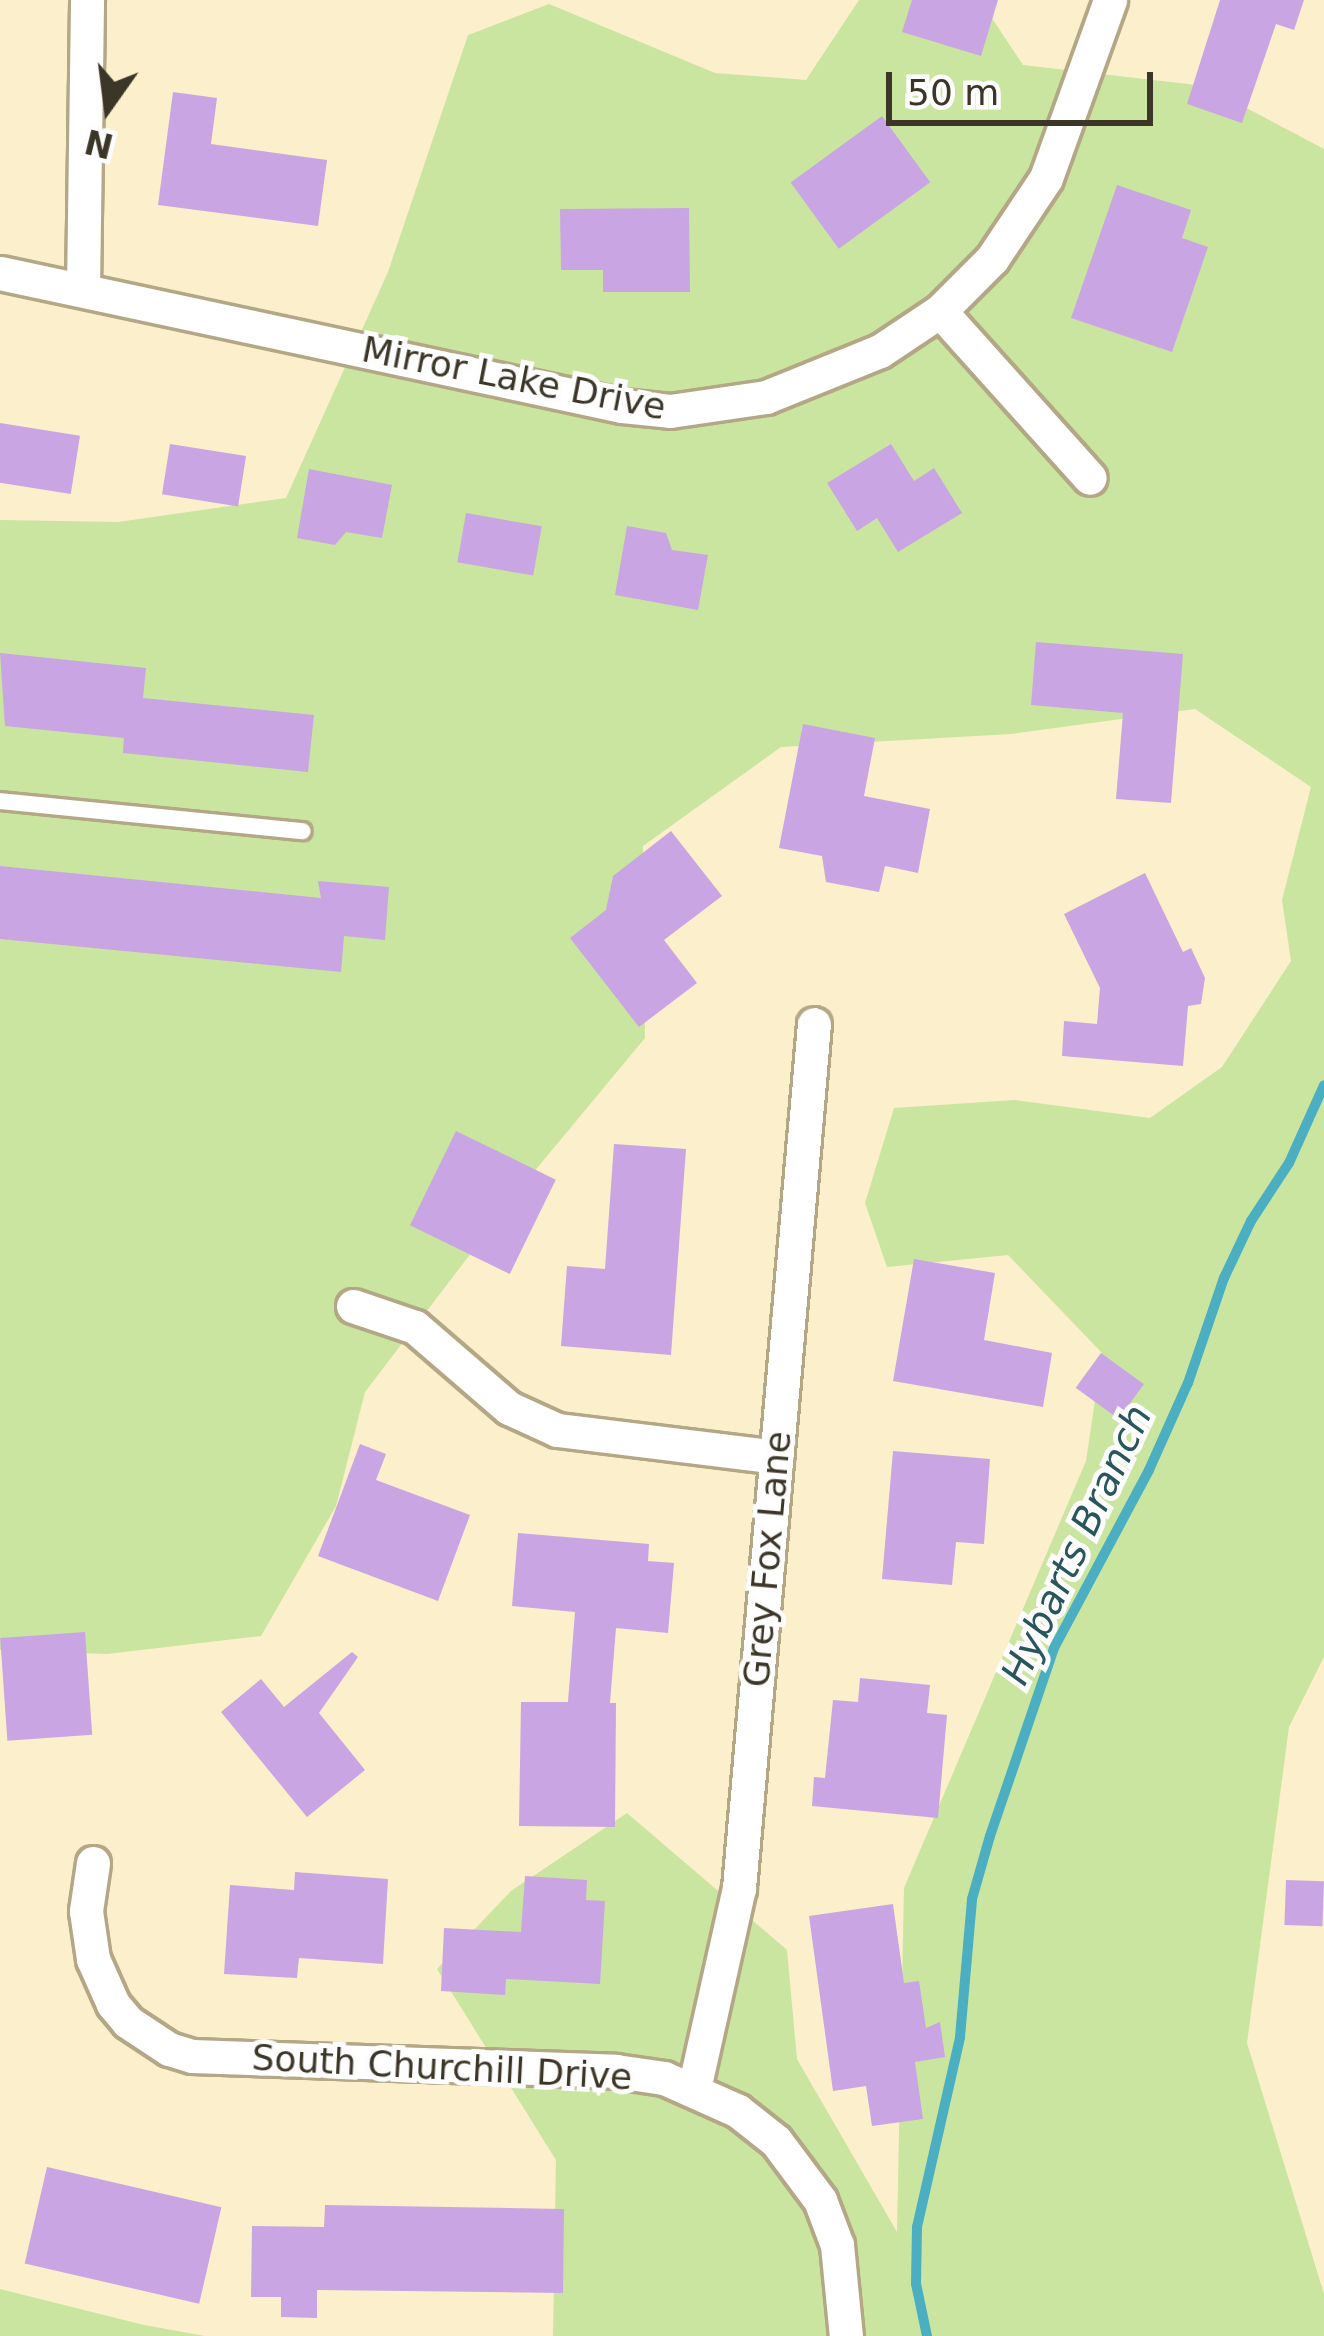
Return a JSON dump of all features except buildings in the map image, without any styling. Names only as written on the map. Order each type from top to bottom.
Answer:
[{"type":"street","points":[[82,290],[87,0]]},
{"type":"street","name":"Mirror Lake Drive","points":[[0,274],[622,406],[670,411],[766,397],[836,373],[940,311],[992,259],[1046,178],[1110,0]]},
{"type":"street","points":[[940,311],[1090,478]]},
{"type":"street","name":"Grey Fox Lane","points":[[694,2089],[739,1888],[814,1024]]},
{"type":"street","points":[[352,1306],[415,1327],[509,1408],[557,1430],[776,1457]]},
{"type":"street","name":"South Churchill Drive","points":[[93,1863],[86,1911],[93,1959],[113,2004],[147,2038],[169,2049],[192,2056],[616,2071],[694,2089],[738,2111],[776,2141],[807,2179],[837,2245],[846,2336]]},
{"type":"lane","points":[[0,801],[303,831]]},
{"type":"green space","points":[[859,0],[980,0],[1023,65],[1205,86],[1324,149],[1324,1657],[1289,1727],[1247,2043],[1324,2294],[1324,2336],[553,2336],[556,2160],[437,1969],[511,1891],[627,1813],[787,1950],[797,2059],[897,2232],[904,1888],[1086,1461],[1102,1353],[1008,1255],[887,1267],[865,1203],[894,1108],[1014,1100],[1150,1118],[1222,1067],[1291,961],[1282,900],[1311,787],[1195,709],[1011,734],[781,747],[643,846],[645,1038],[523,1185],[365,1392],[336,1506],[261,1636],[107,1654],[0,1650],[0,520],[118,522],[286,498],[388,272],[468,35],[549,4],[715,73],[806,80]]},
{"type":"green space","points":[[0,2289],[144,2325],[205,2336],[0,2336]]},
{"type":"waterway","name":"Hybarts Branch","points":[[927,2336],[916,2284],[917,2227],[960,2037],[972,1899],[990,1836],[1054,1648],[1149,1470],[1188,1383],[1224,1278],[1251,1221],[1289,1163],[1324,1085]]}]
